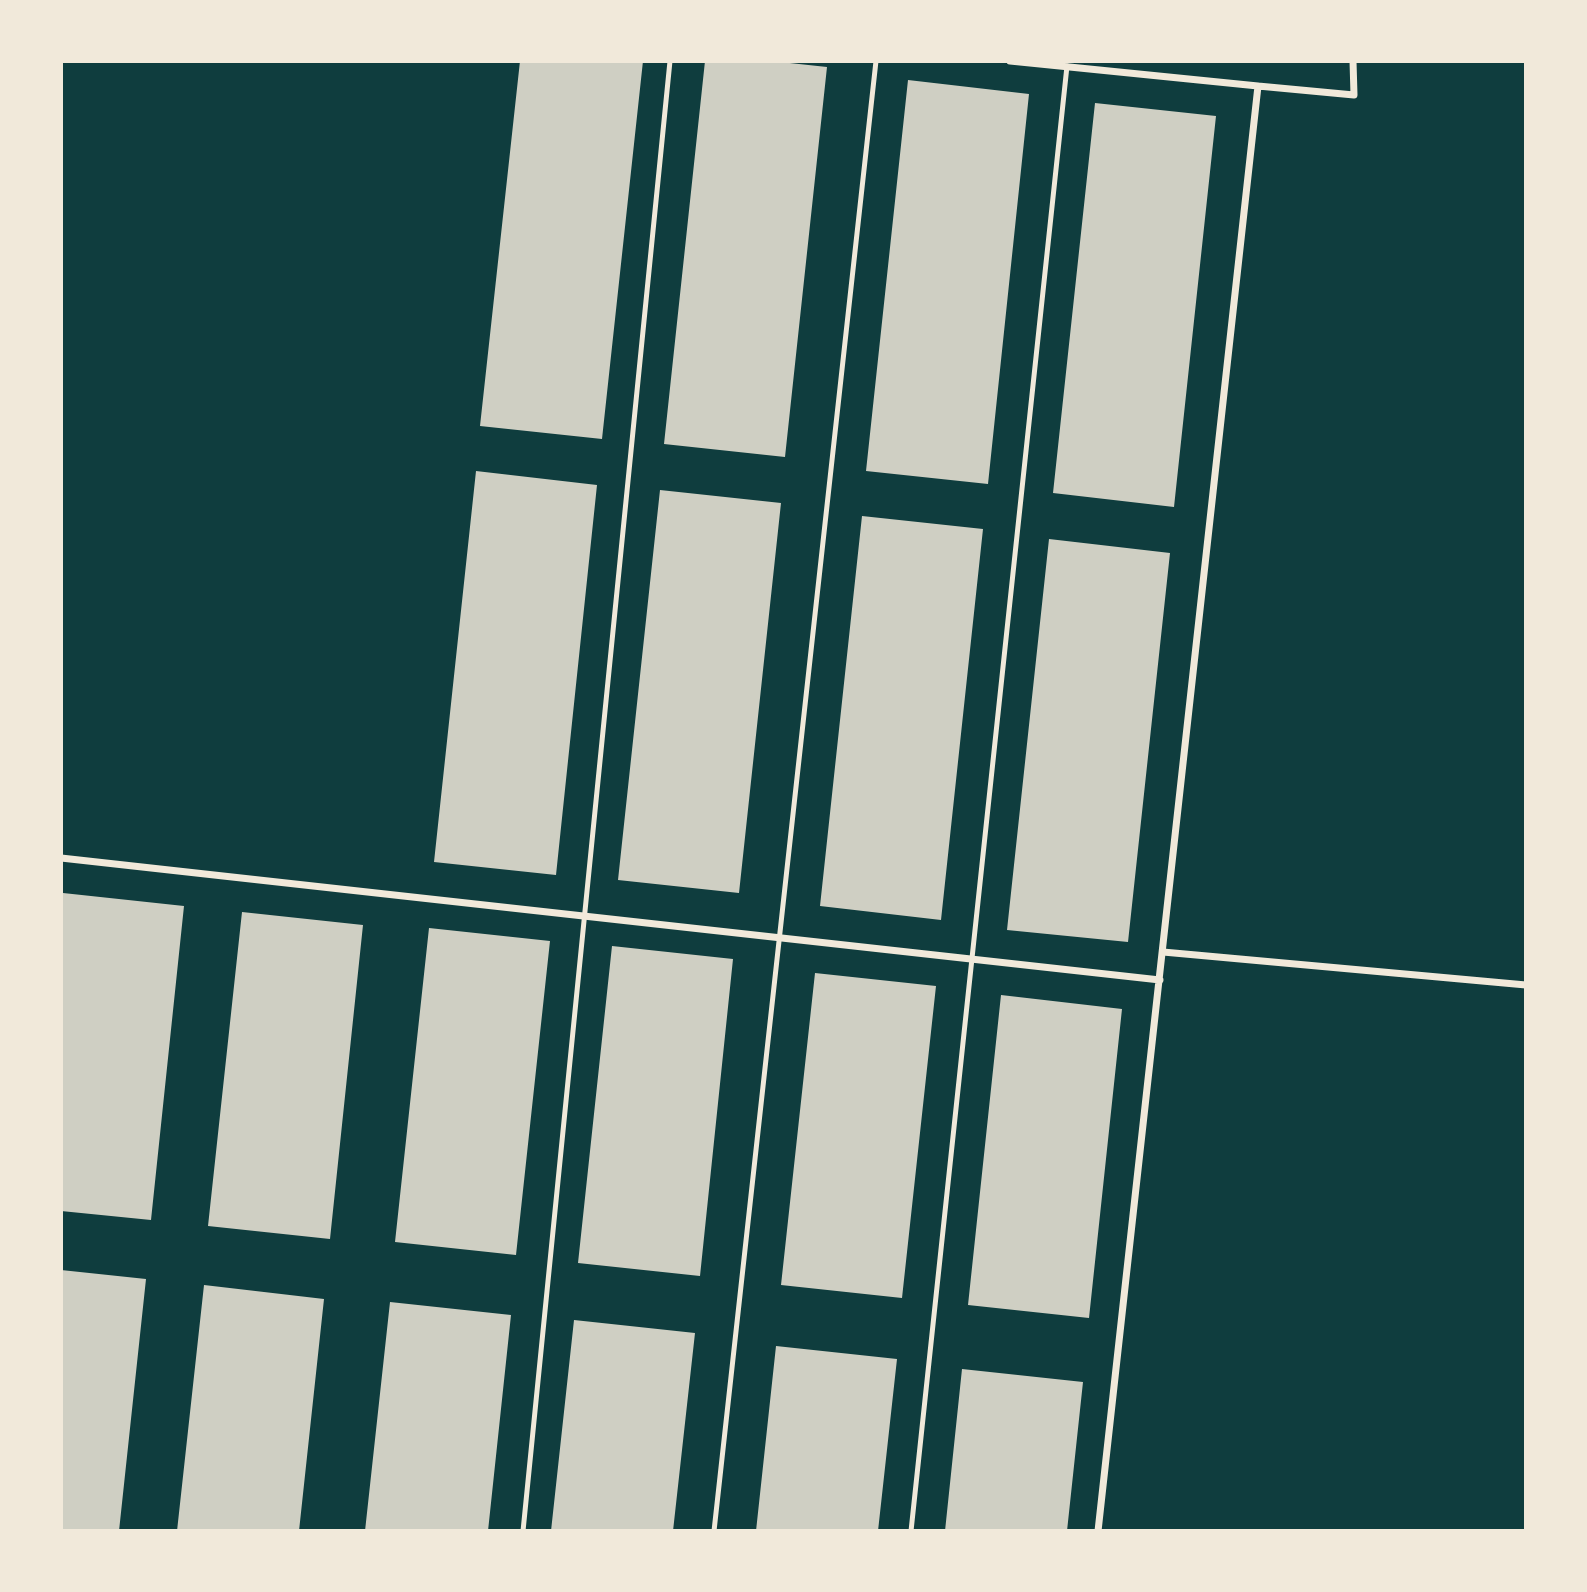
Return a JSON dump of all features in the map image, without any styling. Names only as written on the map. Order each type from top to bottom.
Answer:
[{"type":"street","points":[[1010,61],[1354,95],[1353,61]]},
{"type":"street","points":[[1098,1531],[1258,86]]},
{"type":"street","points":[[61,858],[1160,980]]},
{"type":"street","points":[[1163,952],[1526,985]]},
{"type":"lane","points":[[523,1531],[670,61]]},
{"type":"lane","points":[[714,1531],[876,61]]},
{"type":"lane","points":[[911,1531],[1067,66]]},
{"type":"building","points":[[520,61],[643,61],[602,439],[480,426]]},
{"type":"building","points":[[705,61],[771,61],[827,67],[785,457],[664,444]]},
{"type":"building","points":[[908,80],[1029,94],[988,484],[866,471]]},
{"type":"building","points":[[1095,103],[1216,116],[1174,507],[1053,493]]},
{"type":"building","points":[[476,471],[597,485],[556,875],[434,862]]},
{"type":"building","points":[[660,490],[781,503],[739,893],[618,880]]},
{"type":"building","points":[[862,516],[983,529],[941,920],[820,906]]},
{"type":"building","points":[[1049,539],[1170,553],[1128,942],[1007,930]]},
{"type":"building","points":[[63,893],[184,906],[151,1220],[61,1211]]},
{"type":"building","points":[[242,912],[363,925],[330,1239],[208,1226]]},
{"type":"building","points":[[429,928],[550,941],[516,1255],[395,1242]]},
{"type":"building","points":[[612,946],[733,959],[700,1276],[578,1263]]},
{"type":"building","points":[[815,973],[936,986],[902,1298],[781,1285]]},
{"type":"building","points":[[1001,995],[1122,1009],[1089,1318],[968,1305]]},
{"type":"building","points":[[61,1270],[146,1279],[119,1531],[61,1531]]},
{"type":"building","points":[[204,1285],[324,1299],[299,1531],[177,1531]]},
{"type":"building","points":[[390,1302],[511,1315],[488,1531],[365,1531]]},
{"type":"building","points":[[574,1320],[695,1333],[673,1531],[551,1531]]},
{"type":"building","points":[[776,1346],[897,1359],[878,1531],[756,1531]]},
{"type":"building","points":[[962,1369],[1083,1382],[1067,1531],[945,1531]]}]
